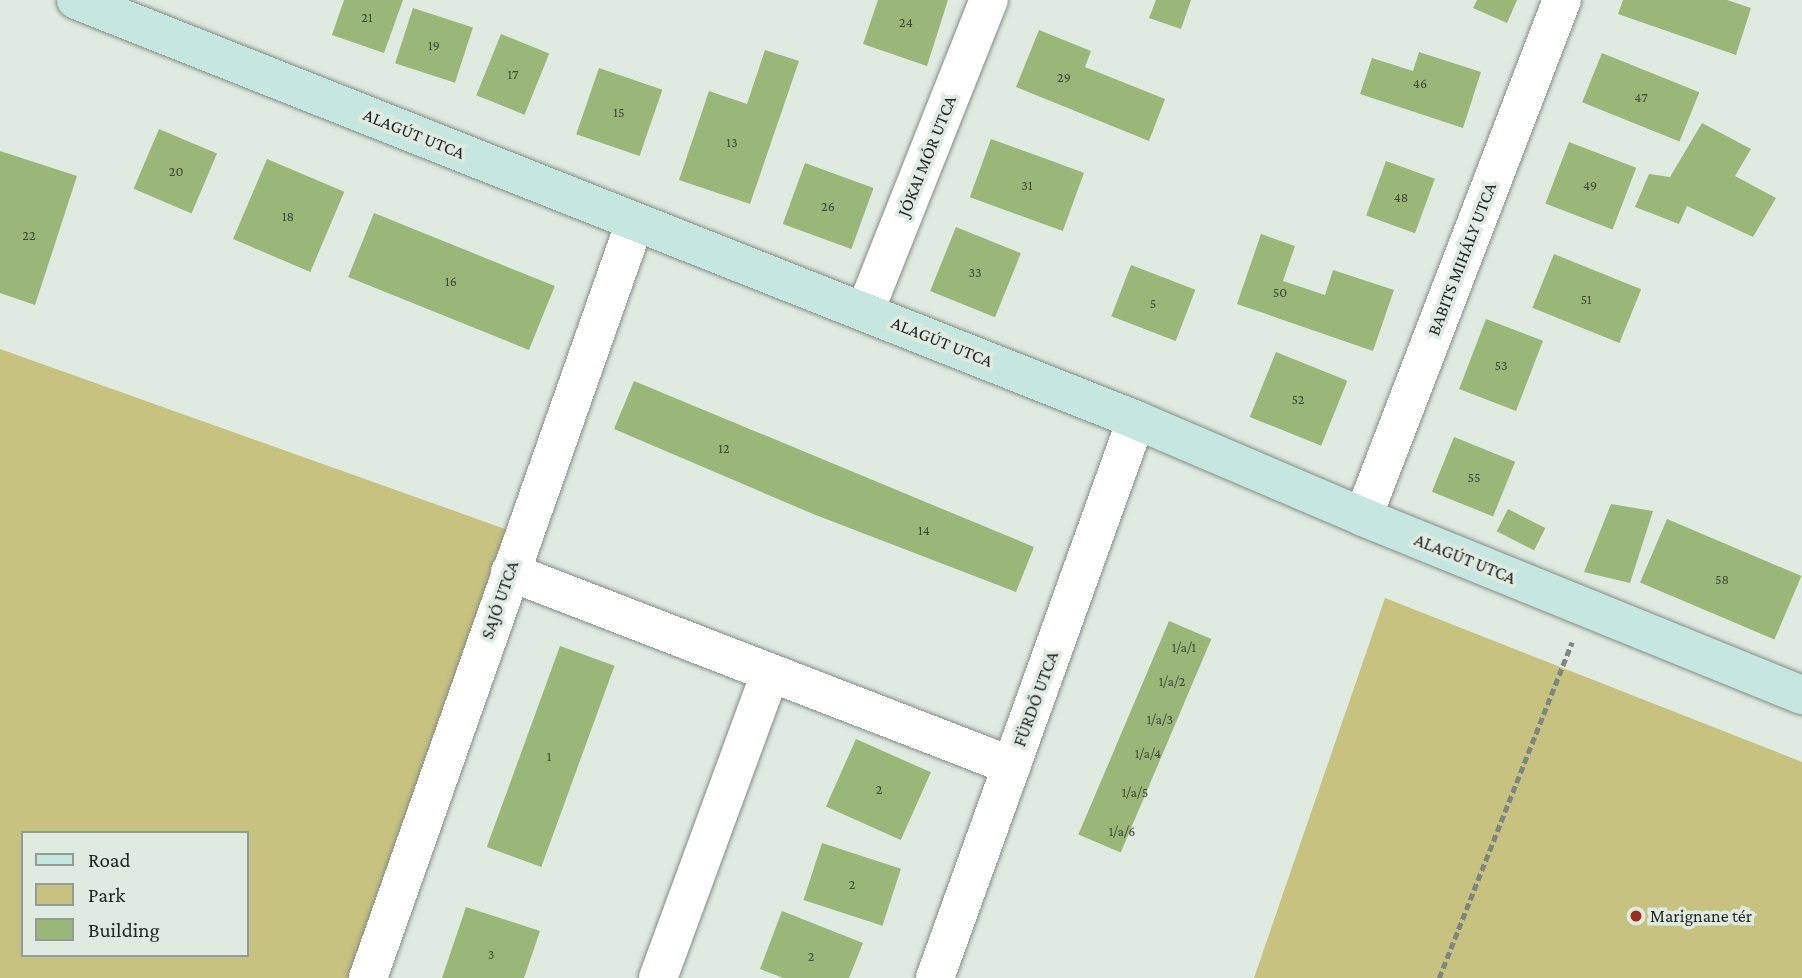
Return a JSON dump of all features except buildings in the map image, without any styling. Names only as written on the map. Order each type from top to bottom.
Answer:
[{"type":"street","name":"ALAGÚT UTCA","points":[[76,0],[1136,420],[1363,517],[1802,695]]},
{"type":"street","name":"JÓKAI MÓR UTCA","points":[[865,311],[989,0]]},
{"type":"street","name":"BABITS MIHÁLY UTCA","points":[[1363,517],[1562,0]]},
{"type":"street","name":"SAJÓ UTCA","points":[[368,978],[635,222]]},
{"type":"street","name":"FÜRDŐ UTCA","points":[[935,978],[1136,420]]},
{"type":"street","points":[[510,572],[1012,765]]},
{"type":"street","points":[[658,978],[770,673]]},
{"type":"path","points":[[1439,978],[1586,609]]},
{"type":"green space","points":[[0,349],[522,535],[368,978],[0,978]]},
{"type":"green space","points":[[1385,598],[1802,762],[1802,978],[1254,978]]},
{"type":"place","name":"Marignane tér","points":[[1636,916]]}]
